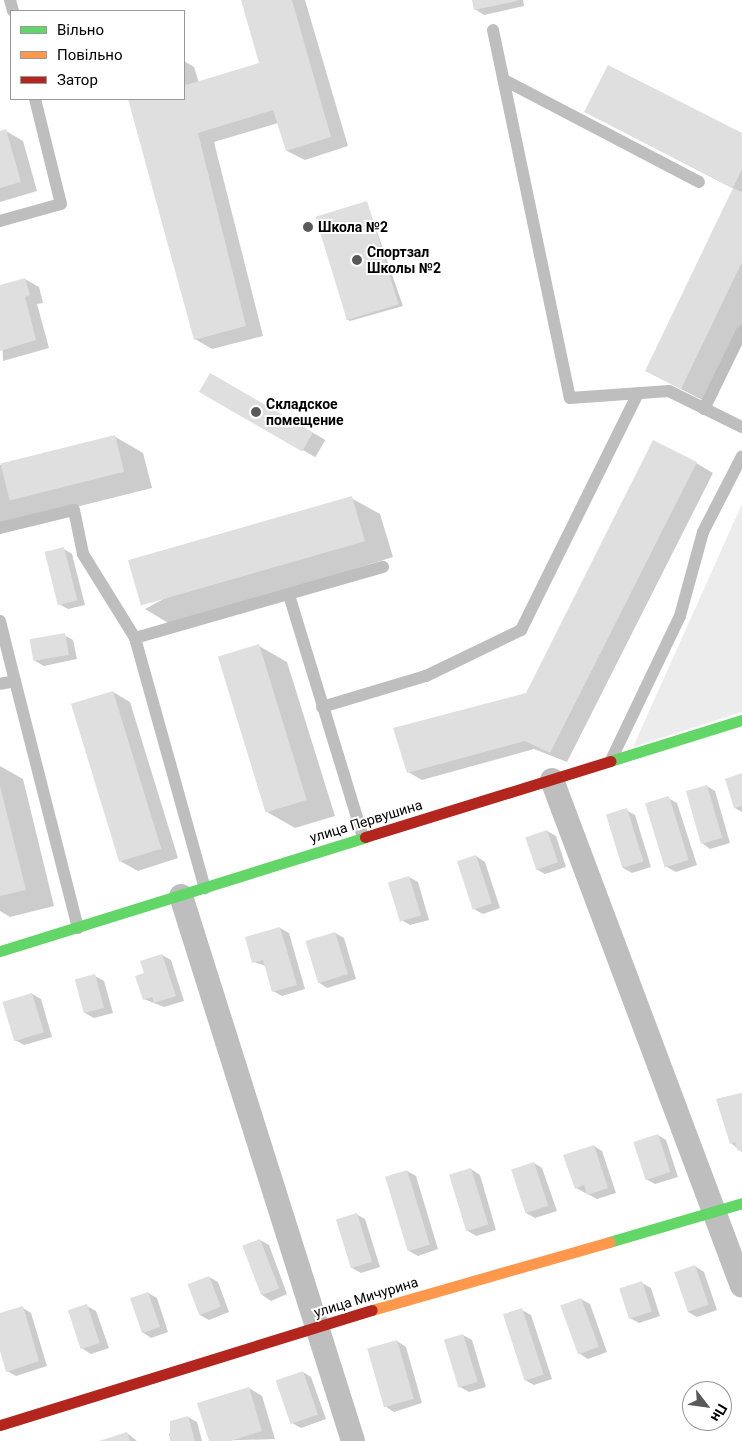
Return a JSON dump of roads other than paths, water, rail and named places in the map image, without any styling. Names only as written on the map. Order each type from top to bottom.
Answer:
[{"type":"street","name":"улица Первушина","points":[[0,951],[742,720]]},
{"type":"street","points":[[552,780],[716,1211],[742,1286]]},
{"type":"street","points":[[181,896],[353,1441]]},
{"type":"street","name":"улица Мичурина","points":[[0,1425],[318,1327],[742,1203]]},
{"type":"lane","points":[[492,30],[570,398],[669,391],[742,427]]},
{"type":"lane","points":[[504,80],[699,182]]},
{"type":"lane","points":[[0,221],[61,204],[35,100]]},
{"type":"lane","points":[[704,409],[742,332]]},
{"type":"lane","points":[[322,707],[426,676],[520,630],[638,393]]},
{"type":"lane","points":[[611,760],[680,616],[703,532],[742,456]]},
{"type":"lane","points":[[0,528],[74,510],[83,554],[135,638],[205,888]]},
{"type":"lane","points":[[135,638],[383,567]]},
{"type":"lane","points":[[290,595],[322,707],[363,837]]},
{"type":"lane","points":[[0,621],[78,928]]},
{"type":"lane","points":[[0,684],[15,681]]},
{"type":"place","name":"Школа №2","points":[[308,227]]},
{"type":"place","name":"Спортзал Школы №2","points":[[357,260]]},
{"type":"place","name":"Складское помещение","points":[[256,412]]}]
